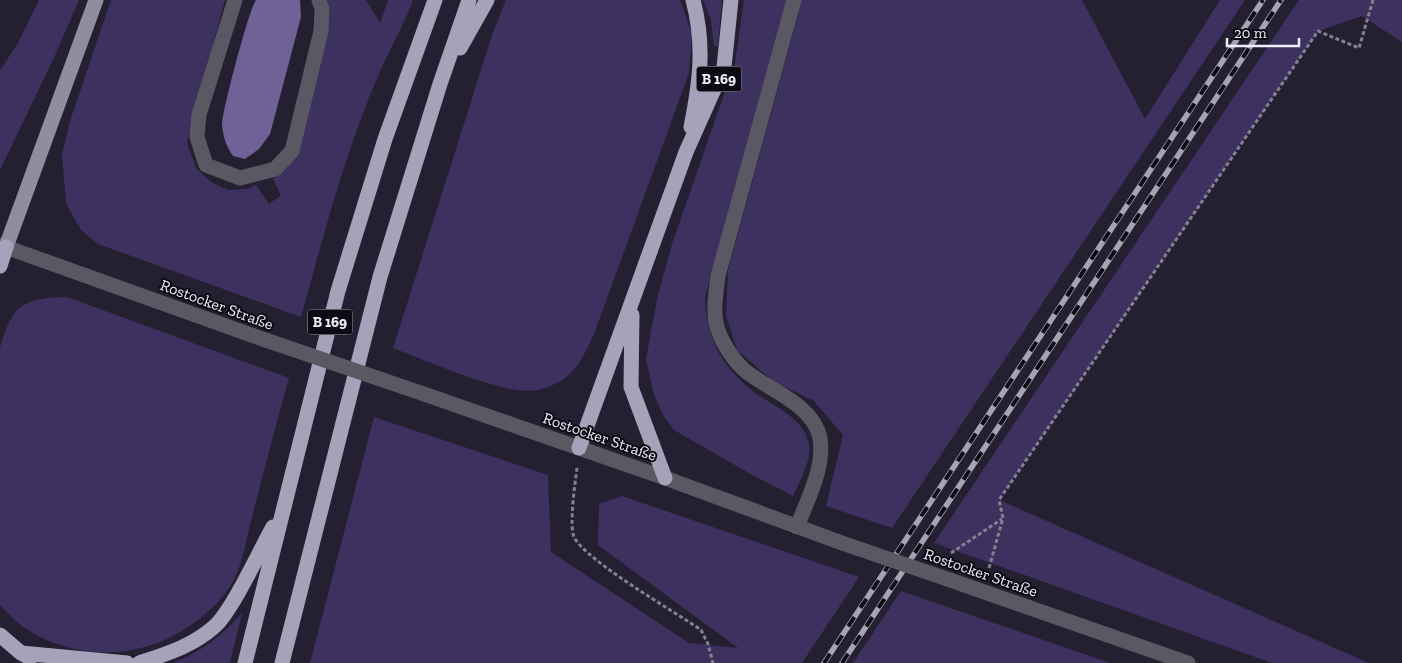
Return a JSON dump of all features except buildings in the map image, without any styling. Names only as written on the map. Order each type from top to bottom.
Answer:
[{"type":"highway","name":"B 169","points":[[245,663],[338,291],[385,139],[435,0]]},
{"type":"highway","name":"B 169","points":[[282,663],[380,277],[440,84],[469,0]]},
{"type":"highway","points":[[440,84],[486,0]]},
{"type":"highway","points":[[579,448],[686,152],[699,84],[700,27],[693,0]]},
{"type":"highway","name":"B 169","points":[[686,152],[724,67],[730,0]]},
{"type":"highway","points":[[0,266],[3,246]]},
{"type":"highway","points":[[632,304],[631,387],[665,478]]},
{"type":"highway","points":[[139,663],[180,650],[215,626],[233,599],[283,508]]},
{"type":"highway","points":[[0,635],[21,653],[41,663]]},
{"type":"highway","points":[[21,653],[127,663]]},
{"type":"main road","points":[[3,246],[96,0]]},
{"type":"street","points":[[235,0],[199,115],[196,137],[206,165],[240,178],[275,169],[292,151],[320,31],[322,9],[319,0]]},
{"type":"street","points":[[794,0],[718,276],[715,303],[718,329],[730,353],[747,372],[813,420],[820,439],[819,462],[797,527]]},
{"type":"street","name":"Rostocker Straße","points":[[3,246],[254,336],[665,478],[842,543],[1188,663]]},
{"type":"path","points":[[989,568],[1003,518],[999,500],[1318,31],[1359,48],[1373,0]]},
{"type":"path","points":[[579,448],[573,510],[574,536],[593,558],[701,630],[708,644],[713,663]]},
{"type":"path","points":[[951,552],[1003,518]]},
{"type":"shaded area","points":[[39,0],[79,0],[53,60],[0,170],[0,70],[18,43]]},
{"type":"shaded area","points":[[111,0],[225,0],[187,143],[196,168],[211,182],[228,190],[246,189],[256,185],[269,204],[281,195],[273,179],[295,158],[327,34],[330,10],[327,0],[366,0],[380,23],[388,0],[413,0],[378,76],[355,135],[335,195],[301,317],[98,244],[81,230],[66,204],[62,155],[70,121]]},
{"type":"shaded area","points":[[256,0],[300,0],[301,17],[270,134],[259,149],[245,159],[233,156],[225,141],[222,124],[236,60]]},
{"type":"shaded area","points":[[506,0],[680,0],[692,34],[689,73],[594,334],[582,358],[570,374],[561,381],[543,389],[529,391],[515,390],[480,381],[393,348],[493,32]]},
{"type":"shaded area","points":[[703,0],[722,0],[718,46],[714,46],[711,20]]},
{"type":"shaded area","points":[[744,0],[787,0],[705,298],[706,312],[708,325],[716,348],[730,368],[749,388],[785,412],[801,426],[806,435],[809,445],[809,458],[793,496],[674,430],[663,415],[654,395],[646,359],[657,299],[672,244],[735,63]]},
{"type":"shaded area","points":[[800,0],[1082,0],[1145,119],[1220,0],[1245,0],[892,528],[826,506],[843,435],[814,401],[773,381],[737,350],[726,316],[728,270],[798,15]]},
{"type":"shaded area","points":[[1299,0],[1402,0],[1402,42],[1362,16],[1318,31],[999,500],[1369,663],[1272,663],[934,543]]},
{"type":"shaded area","points":[[67,297],[289,378],[239,568],[228,590],[204,615],[172,637],[130,650],[109,652],[87,651],[66,647],[45,639],[25,628],[0,605],[0,348],[10,322],[22,306],[39,299]]},
{"type":"shaded area","points":[[374,417],[548,475],[551,552],[689,643],[738,648],[598,545],[599,504],[622,496],[859,577],[802,663],[310,663]]},
{"type":"shaded area","points":[[901,591],[1110,663],[853,663]]},
{"type":"shaded area","points":[[242,613],[230,663],[173,663],[211,642]]},
{"type":"railway","points":[[824,663],[1263,0]]},
{"type":"railway","points":[[842,663],[1281,0]]}]
